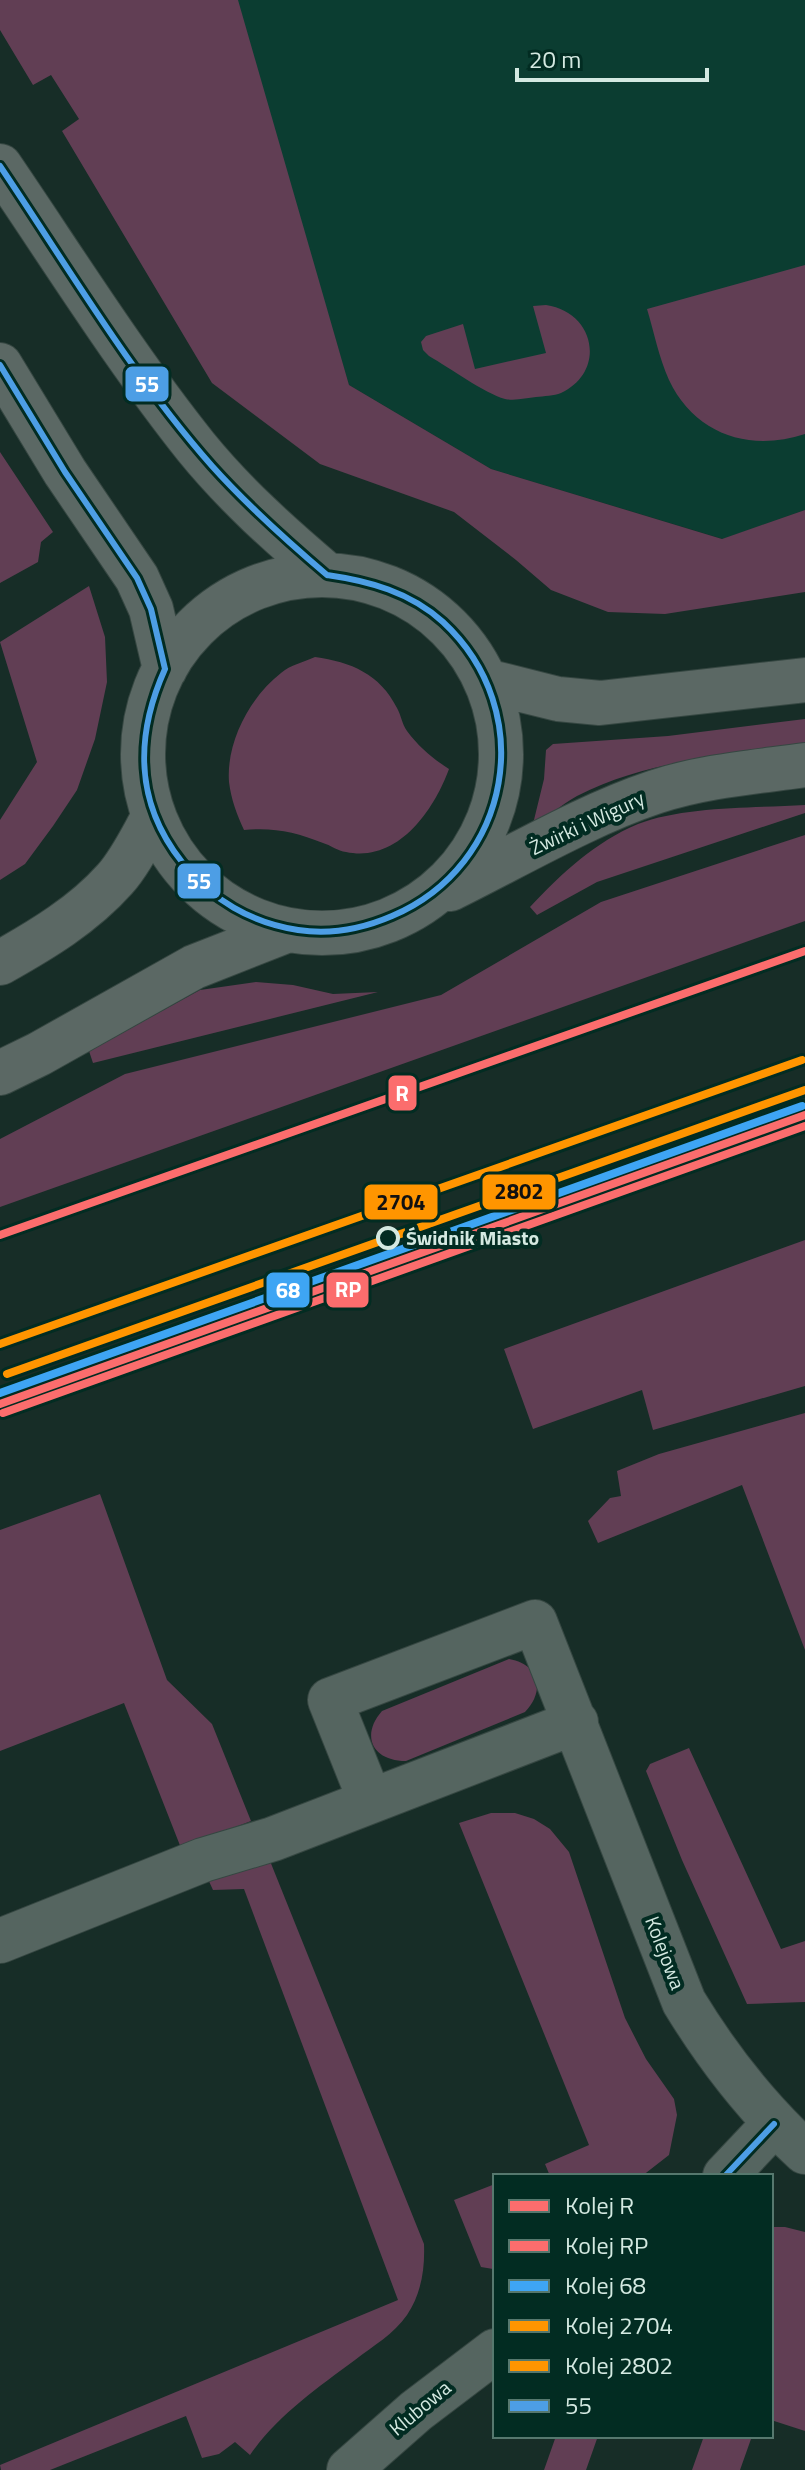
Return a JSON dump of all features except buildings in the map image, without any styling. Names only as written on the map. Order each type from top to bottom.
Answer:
[{"type":"main road","points":[[0,166],[159,398],[197,448],[266,523],[327,575]]},
{"type":"main road","points":[[0,365],[50,449],[137,578],[151,609],[165,669]]},
{"type":"main road","points":[[288,930],[244,916],[206,891],[175,856],[154,816],[144,773],[149,709],[165,669],[194,630],[233,600],[278,581],[327,575],[371,582],[413,599],[448,626],[463,643],[486,681],[495,704],[502,752],[495,801],[487,825],[462,867],[426,901]]},
{"type":"main road","points":[[486,681],[558,699],[600,703],[805,680]]},
{"type":"main road","name":"Żwirki i Wigury","points":[[288,930],[329,934],[389,920],[616,807],[655,792],[704,779],[805,765]]},
{"type":"main road","points":[[0,963],[70,919],[117,878],[154,816]]},
{"type":"main road","points":[[0,1073],[194,967],[288,930]]},
{"type":"street","name":"Kolejowa","points":[[370,1800],[330,1700],[535,1622],[684,2002],[710,2045],[790,2138]]},
{"type":"street","points":[[0,1941],[203,1860],[273,1839],[576,1722]]},
{"type":"street","points":[[728,2174],[790,2138]]},
{"type":"street","name":"Klubowa","points":[[349,2470],[416,2411],[493,2353]]},
{"type":"shaded area","points":[[0,0],[238,0],[349,385],[491,469],[722,539],[805,510],[805,592],[665,614],[608,612],[551,590],[454,512],[320,464],[212,383],[62,131],[79,119],[51,75],[33,85],[0,30]]},
{"type":"shaded area","points":[[27,0],[805,0],[805,510],[723,539],[491,469],[349,385],[326,307]]},
{"type":"shaded area","points":[[805,265],[805,434],[764,441],[726,434],[709,426],[693,414],[669,380],[647,309]]},
{"type":"shaded area","points":[[546,305],[563,310],[575,319],[589,343],[585,371],[576,383],[561,393],[505,399],[477,386],[423,350],[421,342],[426,336],[463,324],[475,369],[546,353],[533,306]]},
{"type":"shaded area","points":[[0,452],[53,532],[41,542],[38,562],[0,583]]},
{"type":"shaded area","points":[[89,586],[105,637],[107,682],[95,739],[77,790],[53,826],[25,864],[0,880],[0,820],[37,762],[0,642]]},
{"type":"shaded area","points":[[315,657],[341,662],[373,678],[390,696],[412,737],[449,769],[424,816],[397,841],[382,849],[365,853],[346,852],[294,833],[244,830],[235,807],[229,767],[236,736],[250,707],[281,673]]},
{"type":"shaded area","points":[[805,719],[805,745],[718,756],[631,774],[577,796],[532,828],[544,779],[546,750],[553,744],[668,736]]},
{"type":"shaded area","points":[[805,805],[805,813],[597,882],[537,915],[530,907],[580,860],[607,840],[638,824],[698,811]]},
{"type":"shaded area","points":[[805,835],[805,921],[0,1207],[0,1139],[125,1074],[441,995],[601,902]]},
{"type":"shaded area","points":[[256,982],[293,985],[333,994],[378,992],[93,1063],[89,1051],[200,990]]},
{"type":"shaded area","points":[[805,1240],[805,1386],[653,1430],[642,1390],[533,1429],[504,1349]]},
{"type":"shaded area","points":[[805,1413],[805,1650],[742,1485],[598,1543],[588,1521],[610,1498],[621,1496],[617,1471],[659,1454]]},
{"type":"shaded area","points":[[100,1494],[167,1680],[212,1724],[251,1821],[181,1848],[124,1703],[0,1751],[0,1530]]},
{"type":"shaded area","points":[[509,1659],[527,1666],[536,1679],[536,1695],[525,1712],[406,1761],[385,1757],[373,1745],[372,1729],[382,1711]]},
{"type":"shaded area","points":[[689,1748],[781,1949],[805,1941],[805,2002],[747,2004],[646,1771],[650,1764]]},
{"type":"shaded area","points":[[491,1813],[515,1813],[534,1819],[550,1829],[569,1852],[625,2018],[646,2059],[674,2099],[677,2115],[669,2155],[645,2174],[549,2174],[545,2164],[589,2145],[459,1823]]},
{"type":"shaded area","points":[[270,1861],[424,2244],[423,2272],[416,2299],[396,2328],[298,2403],[250,2455],[235,2442],[219,2454],[202,2458],[186,2416],[50,2470],[1,2470],[0,2465],[398,2300],[244,1889],[213,1890],[207,1877]]},
{"type":"shaded area","points":[[493,2185],[493,2269],[481,2267],[454,2200]]},
{"type":"shaded area","points":[[773,2227],[805,2232],[805,2431],[773,2421]]},
{"type":"shaded area","points":[[555,2438],[597,2438],[586,2470],[544,2470]]},
{"type":"shaded area","points":[[703,2438],[751,2439],[740,2470],[692,2470]]},
{"type":"rail line","name":"R","points":[[0,1235],[805,951]]},
{"type":"rail line","name":"2704","points":[[0,1344],[802,1060]]},
{"type":"rail line","name":"2802","points":[[7,1374],[805,1090]]},
{"type":"rail line","name":"68","points":[[0,1393],[802,1106]]},
{"type":"rail line","name":"R","points":[[0,1404],[805,1115]]},
{"type":"rail line","name":"RP","points":[[3,1413],[805,1126]]},
{"type":"transit line","name":"55","points":[[0,166],[101,319],[182,431],[239,495],[327,575]]},
{"type":"transit line","name":"55","points":[[0,365],[65,472],[137,578],[151,609],[165,669]]},
{"type":"transit line","name":"55","points":[[165,669],[148,719],[145,744],[148,793],[167,840],[193,876],[234,908],[281,927],[335,931],[392,916],[433,892],[464,861],[486,824],[498,783],[501,741],[492,698],[473,658],[443,622],[403,596],[358,581],[327,575]]},
{"type":"transit line","name":"55","points":[[727,2174],[774,2124]]},
{"type":"place","name":"Świdnik Miasto","points":[[388,1238]]}]
